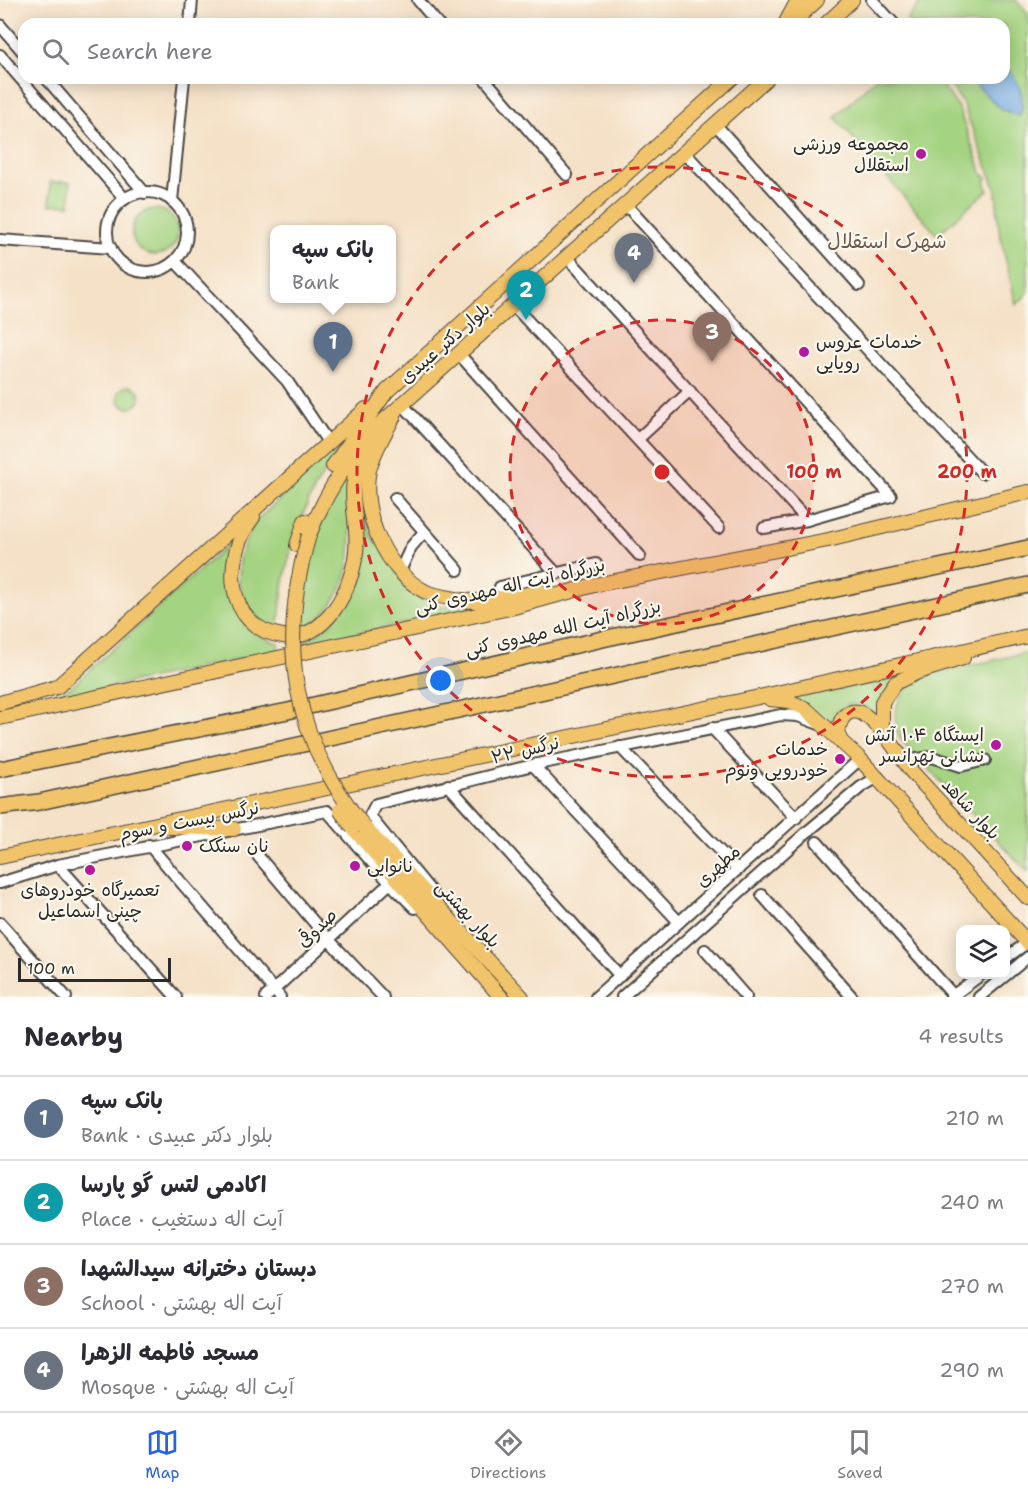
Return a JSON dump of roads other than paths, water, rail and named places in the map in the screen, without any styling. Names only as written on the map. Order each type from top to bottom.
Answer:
[{"type":"highway","name":"بزرگراه آیت الله مهدوی کنی","points":[[0,769],[288,711],[607,638],[1028,548]]},
{"type":"highway","points":[[0,807],[39,802],[1028,585]]},
{"type":"main road","points":[[788,18],[798,0]]},
{"type":"main road","points":[[798,18],[817,0]]},
{"type":"main road","points":[[832,18],[850,1]]},
{"type":"main road","name":"بلوار دکتر عبیدی","points":[[359,828],[312,761],[291,704],[284,625],[290,574],[297,545],[327,475],[387,391],[725,84]]},
{"type":"main road","name":"بلوار دکتر عبیدی","points":[[359,828],[332,782],[310,734],[300,703],[291,622],[298,573],[309,536],[334,480],[348,459],[378,426],[627,206],[760,84]]},
{"type":"main road","points":[[0,703],[57,687],[387,391]]},
{"type":"main road","points":[[400,408],[373,456],[367,488],[376,534],[387,555],[400,571],[426,592],[461,600],[486,601],[594,585]]},
{"type":"main road","points":[[270,494],[238,541],[233,560],[232,579],[237,600],[246,616],[262,631],[287,637],[297,636],[316,629],[328,617],[342,598],[352,574],[357,531],[354,482],[360,459],[378,426]]},
{"type":"main road","name":"بزرگراه آیت اله مهدوی کنی","points":[[0,718],[514,607],[594,585],[828,540],[1028,492]]},
{"type":"main road","points":[[0,857],[759,697],[1028,636]]},
{"type":"main road","points":[[882,730],[882,702],[895,683],[918,672],[1001,642]]},
{"type":"main road","points":[[759,697],[798,704],[860,759],[1028,942]]},
{"type":"main road","points":[[0,708],[23,713]]},
{"type":"main road","name":"بلوار شاهد","points":[[841,742],[837,729],[839,723],[854,712],[861,713],[882,730],[903,761],[1028,897]]},
{"type":"main road","points":[[149,826],[234,829]]},
{"type":"main road","name":"بلوار بهشتی","points":[[359,828],[522,997]]},
{"type":"main road","name":"بلوار بهشتی","points":[[359,828],[501,997]]},
{"type":"main road","points":[[0,864],[34,850]]},
{"type":"street","points":[[190,18],[192,0]]},
{"type":"street","points":[[418,0],[433,18]]},
{"type":"street","points":[[872,0],[888,18]]},
{"type":"street","points":[[0,25],[18,46]]},
{"type":"street","points":[[0,55],[18,76]]},
{"type":"street","points":[[25,84],[125,199]]},
{"type":"street","points":[[51,84],[145,193]]},
{"type":"street","points":[[172,201],[183,84]]},
{"type":"street","points":[[489,84],[567,175]]},
{"type":"street","points":[[716,125],[859,285]]},
{"type":"street","points":[[685,153],[982,473]]},
{"type":"street","points":[[145,193],[161,195],[172,201],[181,211],[186,224],[187,238],[183,250],[175,261],[164,268],[140,271],[118,259],[107,235],[109,221],[115,209],[125,199],[145,193]]},
{"type":"street","points":[[627,206],[891,496],[807,520],[764,528]]},
{"type":"street","points":[[0,240],[111,248]]},
{"type":"street","points":[[568,258],[807,520]]},
{"type":"street","points":[[175,261],[286,381],[328,442]]},
{"type":"street","points":[[514,306],[719,528]]},
{"type":"street","points":[[459,354],[640,556]]},
{"type":"street","points":[[638,439],[690,391]]},
{"type":"street","points":[[400,408],[556,573]]},
{"type":"street","points":[[395,498],[423,533],[458,570]]},
{"type":"street","points":[[400,571],[411,547],[423,533]]},
{"type":"street","points":[[387,555],[411,547]]},
{"type":"street","points":[[500,587],[596,564]]},
{"type":"street","name":"نرگس ۲۲","points":[[450,921],[422,879],[370,815],[376,804],[533,765],[781,716],[813,720],[825,728]]},
{"type":"street","points":[[712,728],[796,818]]},
{"type":"street","points":[[620,747],[738,870]]},
{"type":"street","points":[[903,761],[932,757],[961,766],[985,760]]},
{"type":"street","name":"مطهری","points":[[596,997],[860,759]]},
{"type":"street","points":[[533,765],[679,922]]},
{"type":"street","name":"مطهری","points":[[622,997],[853,794],[878,777]]},
{"type":"street","points":[[839,779],[853,794]]},
{"type":"street","points":[[448,785],[620,976]]},
{"type":"street","name":"نرگس بیست و سوم","points":[[0,883],[58,865],[327,811],[390,883]]},
{"type":"street","points":[[817,842],[952,996],[976,979]]},
{"type":"street","points":[[149,845],[273,995]]},
{"type":"street","points":[[258,856],[329,940],[383,997]]},
{"type":"street","points":[[58,865],[176,997]]},
{"type":"street","points":[[390,883],[457,947]]},
{"type":"street","name":"صدوقی","points":[[273,995],[390,883]]},
{"type":"street","points":[[762,895],[852,997]]},
{"type":"street","points":[[0,923],[66,997]]},
{"type":"street","points":[[1010,955],[1028,942]]},
{"type":"street","points":[[705,950],[746,997]]},
{"type":"street","points":[[979,997],[1028,957]]},
{"type":"water","points":[[1010,71],[1020,89],[1022,110],[1019,116],[1001,109],[975,84],[1010,84]]},
{"type":"place","name":"مجموعه ورزشی استقلال","points":[[921,154]]},
{"type":"place","name":"مسجد فاطمه الزهرا","points":[[634,283]]},
{"type":"place","name":"اکادمی لتس گو پارسا","points":[[526,320]]},
{"type":"place","name":"خدمات عروس رویایی","points":[[804,352]]},
{"type":"place","name":"دبستان دخترانه سیدالشهدا","points":[[712,362]]},
{"type":"place","name":"بانک سپه","points":[[333,372]]},
{"type":"place","name":"ایستگاه ۱۰۴ آتش ‌نشانی تهرانسر","points":[[996,745]]},
{"type":"place","name":"خدمات خودرویی ونوم","points":[[840,759]]},
{"type":"place","name":"نان سنگک","points":[[187,846]]},
{"type":"place","name":"نانوایی","points":[[355,866]]},
{"type":"place","name":"تعمیرگاه خودروهای چینی اسماعیل","points":[[90,870]]},
{"type":"district","name":"شهرک استقلال","points":[[887,241]]}]
